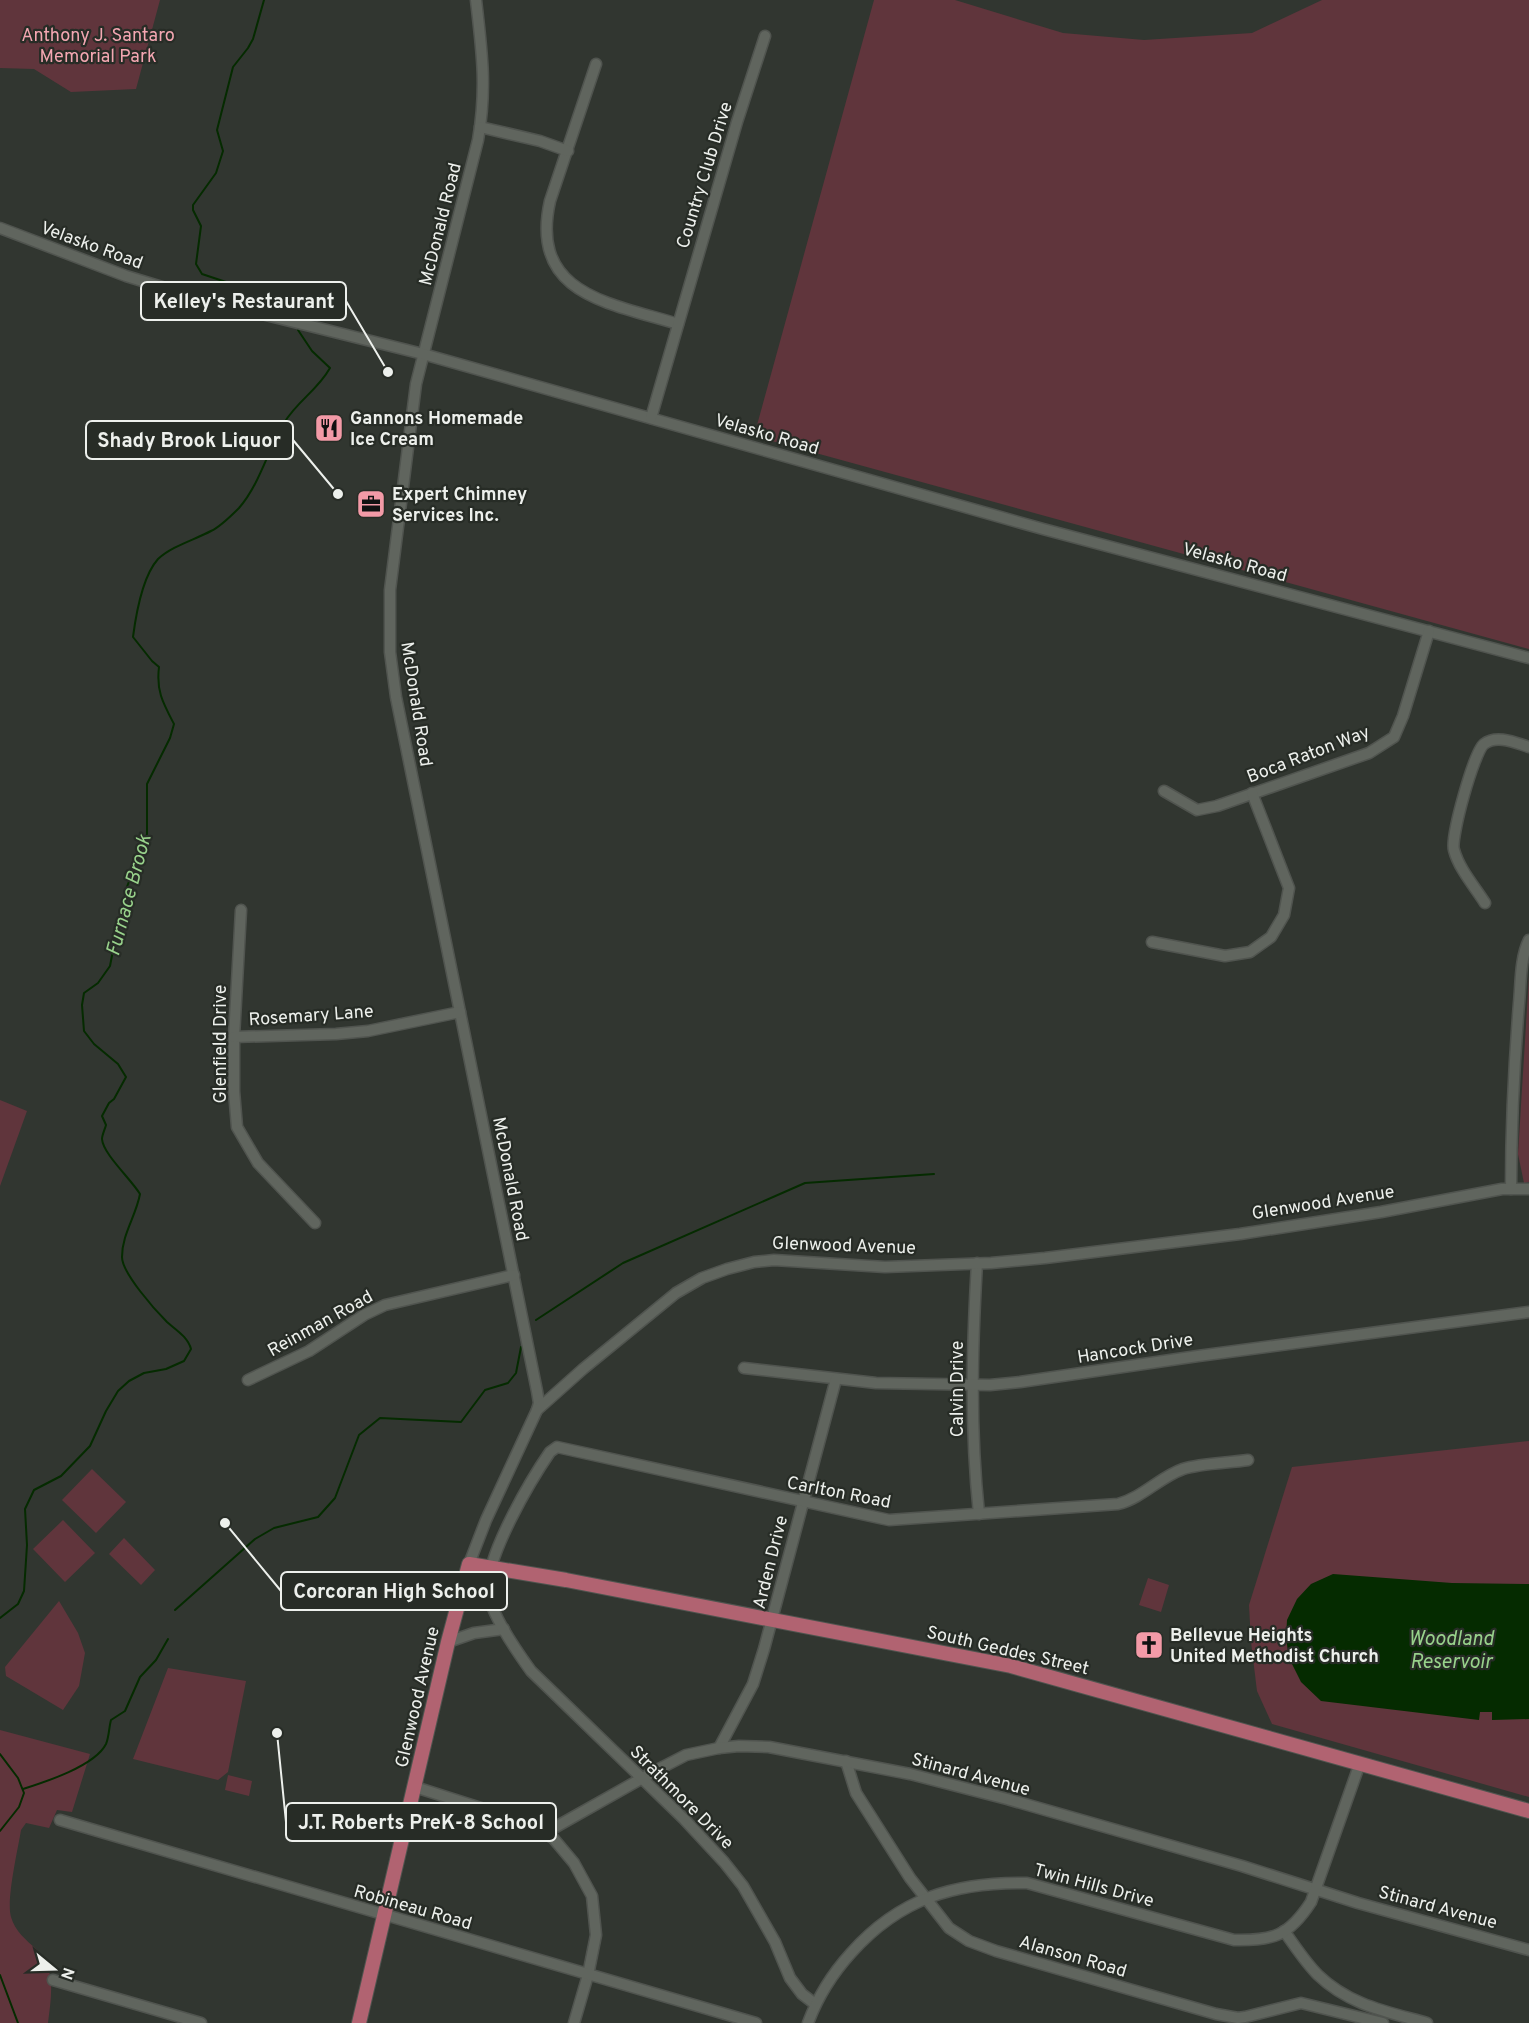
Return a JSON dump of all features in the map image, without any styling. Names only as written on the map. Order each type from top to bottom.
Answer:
[{"type":"main road","name":"South Geddes Street","points":[[469,1564],[566,1580],[1011,1666],[1529,1810]]},
{"type":"main road","name":"Glenwood Avenue","points":[[359,2023],[448,1642],[469,1564]]},
{"type":"street","name":"McDonald Road","points":[[476,0],[484,76],[480,127],[416,384],[390,590],[390,651],[396,696],[537,1391],[539,1403],[537,1410]]},
{"type":"street","name":"Country Club Drive","points":[[651,418],[736,122],[765,36]]},
{"type":"street","points":[[596,64],[550,201],[545,235],[548,249],[555,265],[577,290],[593,298],[678,324]]},
{"type":"street","points":[[480,127],[540,141],[568,151]]},
{"type":"street","name":"Velasko Road","points":[[0,228],[126,276],[198,298],[423,354],[1044,529],[1529,658]]},
{"type":"street","name":"Boca Raton Way","points":[[1164,791],[1197,810],[1370,753],[1394,737],[1403,716],[1429,631]]},
{"type":"street","points":[[1485,903],[1454,851],[1454,837],[1465,792],[1477,753],[1484,744],[1498,739],[1529,747]]},
{"type":"street","points":[[1152,942],[1225,956],[1250,952],[1271,937],[1284,915],[1289,888],[1252,793]]},
{"type":"street","name":"Glenfield Drive","points":[[241,910],[234,1037],[237,1127],[258,1163],[315,1223]]},
{"type":"street","points":[[1511,1189],[1515,1052],[1526,965],[1525,948],[1529,940]]},
{"type":"street","name":"Rosemary Lane","points":[[234,1037],[336,1034],[460,1012]]},
{"type":"street","name":"Glenwood Avenue","points":[[469,1564],[486,1521],[537,1410],[676,1293],[702,1278],[727,1269],[774,1260],[885,1267],[1045,1258],[1240,1234],[1511,1189],[1529,1189]]},
{"type":"street","name":"Calvin Drive","points":[[977,1263],[971,1385],[979,1514]]},
{"type":"street","name":"Reinman Road","points":[[248,1380],[309,1351],[364,1315],[385,1305],[514,1275]]},
{"type":"street","name":"Hancock Drive","points":[[744,1368],[876,1383],[971,1385],[1020,1382],[1210,1354],[1529,1312]]},
{"type":"street","name":"Arden Drive","points":[[719,1748],[753,1684],[836,1378]]},
{"type":"street","name":"Carlton Road","points":[[491,1568],[503,1537],[522,1500],[544,1461],[556,1448],[889,1520],[1118,1504],[1128,1502],[1164,1478],[1185,1468],[1248,1460]]},
{"type":"street","name":"Strathmore Drive","points":[[491,1568],[488,1590],[490,1602],[531,1671],[640,1779],[684,1819],[731,1870],[743,1886],[775,1942],[790,1978],[802,1994],[815,2004]]},
{"type":"street","points":[[448,1642],[474,1633],[504,1629]]},
{"type":"street","name":"Stinard Avenue","points":[[545,1833],[686,1755],[739,1746],[769,1747],[910,1774],[1007,1799],[1529,1950]]},
{"type":"street","name":"Alanson Road","points":[[846,1761],[856,1793],[910,1878],[949,1928],[969,1941],[996,1951],[1216,2014],[1245,2018],[1301,2003],[1383,2023]]},
{"type":"street","name":"Twin Hills Drive","points":[[808,2023],[824,1988],[843,1962],[889,1917],[926,1898],[965,1887],[997,1883],[1027,1883],[1234,1940],[1270,1938],[1284,1931],[1304,1913],[1316,1890],[1360,1763]]},
{"type":"street","points":[[415,1787],[525,1822],[553,1838],[574,1863],[592,1896],[596,1935],[588,1976],[574,2023]]},
{"type":"street","name":"Robineau Road","points":[[60,1820],[588,1976],[756,2023]]},
{"type":"street","points":[[1284,1931],[1312,1969],[1344,1996],[1371,2008],[1427,2023]]},
{"type":"street","points":[[53,1980],[201,2023]]},
{"type":"green space","name":"Anthony J. Santaro Memorial Park","points":[[0,0],[160,0],[136,89],[71,92],[34,69],[0,68]]},
{"type":"green space","points":[[874,0],[955,0],[1063,33],[1144,40],[1252,33],[1322,0],[1529,0],[1529,649],[754,436]]},
{"type":"green space","points":[[1529,976],[1529,1182],[1524,1183],[1518,1154]]},
{"type":"green space","points":[[0,1100],[27,1111],[0,1186]]},
{"type":"green space","points":[[1529,1441],[1529,1797],[1272,1724],[1257,1691],[1249,1605],[1292,1467]]},
{"type":"green space","points":[[92,1469],[126,1502],[96,1533],[62,1500]]},
{"type":"green space","points":[[63,1520],[95,1553],[65,1582],[33,1549]]},
{"type":"green space","points":[[124,1538],[155,1570],[141,1585],[109,1554]]},
{"type":"green space","points":[[1148,1578],[1169,1585],[1161,1612],[1139,1605]]},
{"type":"green space","points":[[59,1601],[78,1633],[85,1653],[79,1686],[63,1710],[6,1676],[5,1667]]},
{"type":"green space","points":[[168,1668],[246,1681],[228,1772],[218,1780],[133,1759]]},
{"type":"green space","points":[[0,1730],[90,1754],[72,1812],[57,1810],[49,1828],[26,1823],[21,1830],[13,1874],[10,1899],[11,1917],[21,1935],[43,1957],[50,1974],[48,2023],[0,2023]]},
{"type":"green space","points":[[228,1775],[252,1781],[249,1796],[225,1790]]},
{"type":"water","name":"Woodland Reservoir","points":[[1333,1574],[1452,1583],[1529,1584],[1529,1719],[1492,1720],[1492,1712],[1480,1712],[1479,1720],[1321,1701],[1301,1682],[1289,1658],[1286,1638],[1287,1620],[1297,1599],[1311,1584]]},
{"type":"waterway","name":"Furnace Brook","points":[[264,0],[253,39],[233,67],[217,130],[223,151],[216,173],[193,205],[201,226],[196,264],[202,274],[250,290],[283,307]]},
{"type":"waterway","name":"Furnace Brook","points":[[0,1618],[18,1604],[24,1591],[27,1545],[25,1509],[34,1490],[61,1476],[90,1446],[106,1411],[118,1391],[129,1381],[144,1373],[166,1369],[184,1361],[191,1349],[184,1337],[167,1322],[140,1291],[123,1264],[124,1241],[140,1194],[107,1152],[102,1137],[106,1125],[102,1116],[126,1077],[118,1064],[94,1044],[84,1031],[82,1005],[84,993],[98,983],[110,966],[116,935],[125,910],[125,892],[147,834],[147,784],[170,738],[174,724],[161,697],[159,667],[133,637],[144,586],[152,567],[164,554],[214,529],[239,508],[253,488],[284,423],[330,368],[312,351],[298,330]]},
{"type":"waterway","points":[[536,1320],[623,1263],[805,1183],[934,1174]]},
{"type":"waterway","points":[[175,1610],[255,1539],[274,1528],[318,1517],[335,1498],[359,1435],[380,1418],[461,1422],[485,1390],[508,1383],[516,1373],[521,1347]]},
{"type":"waterway","points":[[23,1789],[69,1772],[100,1752],[106,1744],[111,1720],[125,1711],[140,1677],[156,1660],[168,1639]]},
{"type":"waterway","name":"Furnace Brook","points":[[0,1754],[18,1778],[24,1793],[19,1807],[0,1831]]},
{"type":"waterway","name":"Furnace Brook","points":[[0,1975],[18,2023]]},
{"type":"place","name":"Kelley's Restaurant","points":[[388,372]]},
{"type":"place","name":"Gannons Homemade Ice Cream","points":[[329,428]]},
{"type":"place","name":"Shady Brook Liquor","points":[[338,494]]},
{"type":"place","name":"Expert Chimney Services Inc.","points":[[371,504]]},
{"type":"place","name":"Corcoran High School","points":[[225,1523]]},
{"type":"place","name":"Bellevue Heights United Methodist Church","points":[[1149,1645]]},
{"type":"place","name":"J.T. Roberts PreK-8 School","points":[[277,1733]]}]
